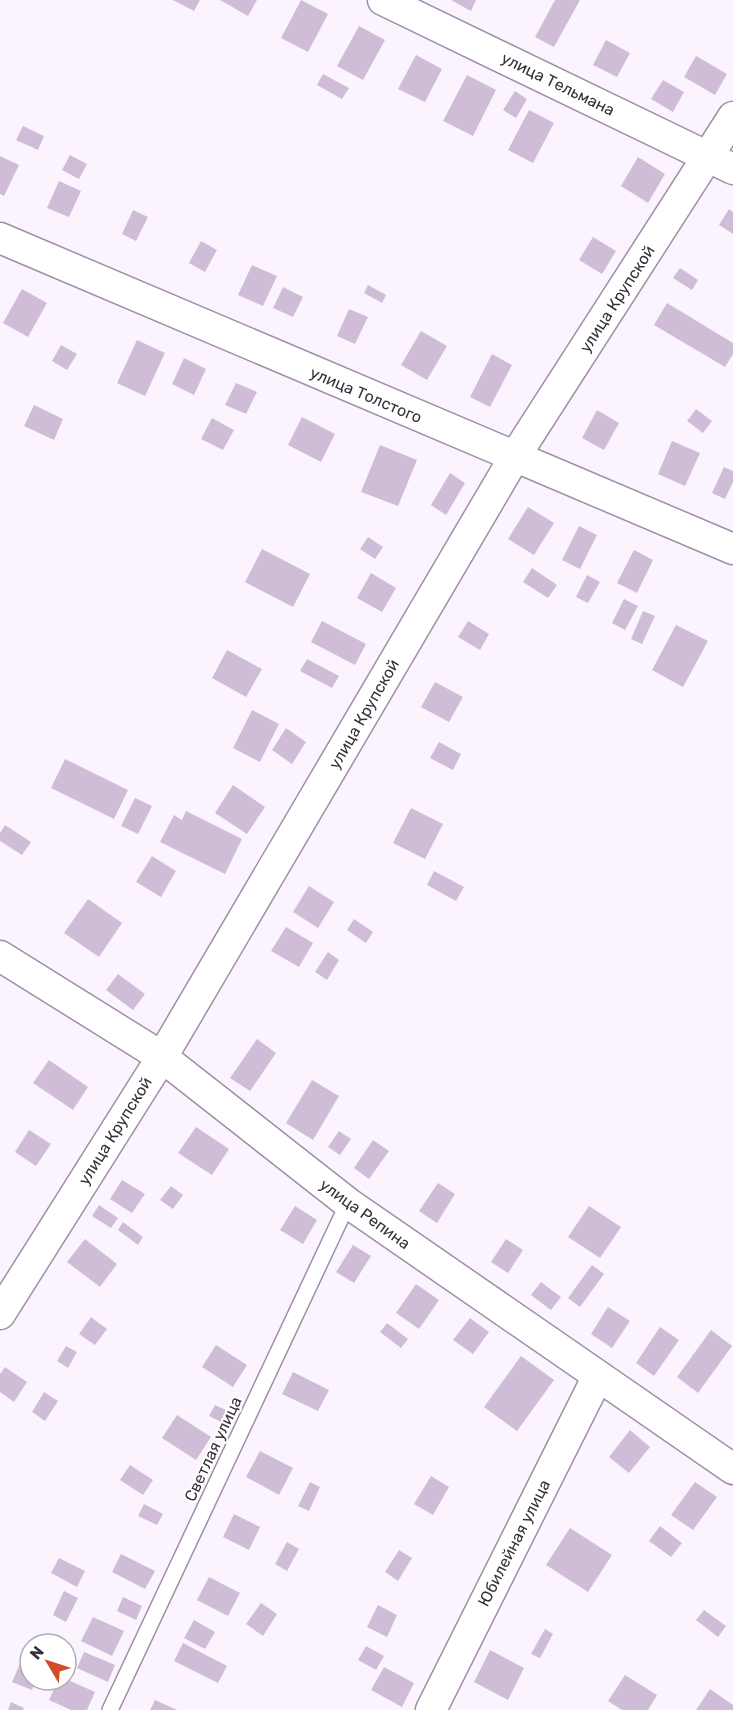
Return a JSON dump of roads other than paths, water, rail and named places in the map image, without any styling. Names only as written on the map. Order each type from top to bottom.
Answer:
[{"type":"street","name":"улица Тельмана","points":[[383,0],[721,163]]},
{"type":"street","name":"улица Крупской","points":[[0,1314],[162,1057],[514,458],[721,163],[733,117]]},
{"type":"street","name":"улица Толстого","points":[[0,238],[733,549]]},
{"type":"street","name":"улица Репина","points":[[0,956],[162,1057],[348,1203],[733,1469]]},
{"type":"street","name":"Юбилейная улица","points":[[431,1710],[598,1376]]},
{"type":"lane","name":"Светлая улица","points":[[110,1710],[348,1203]]}]
